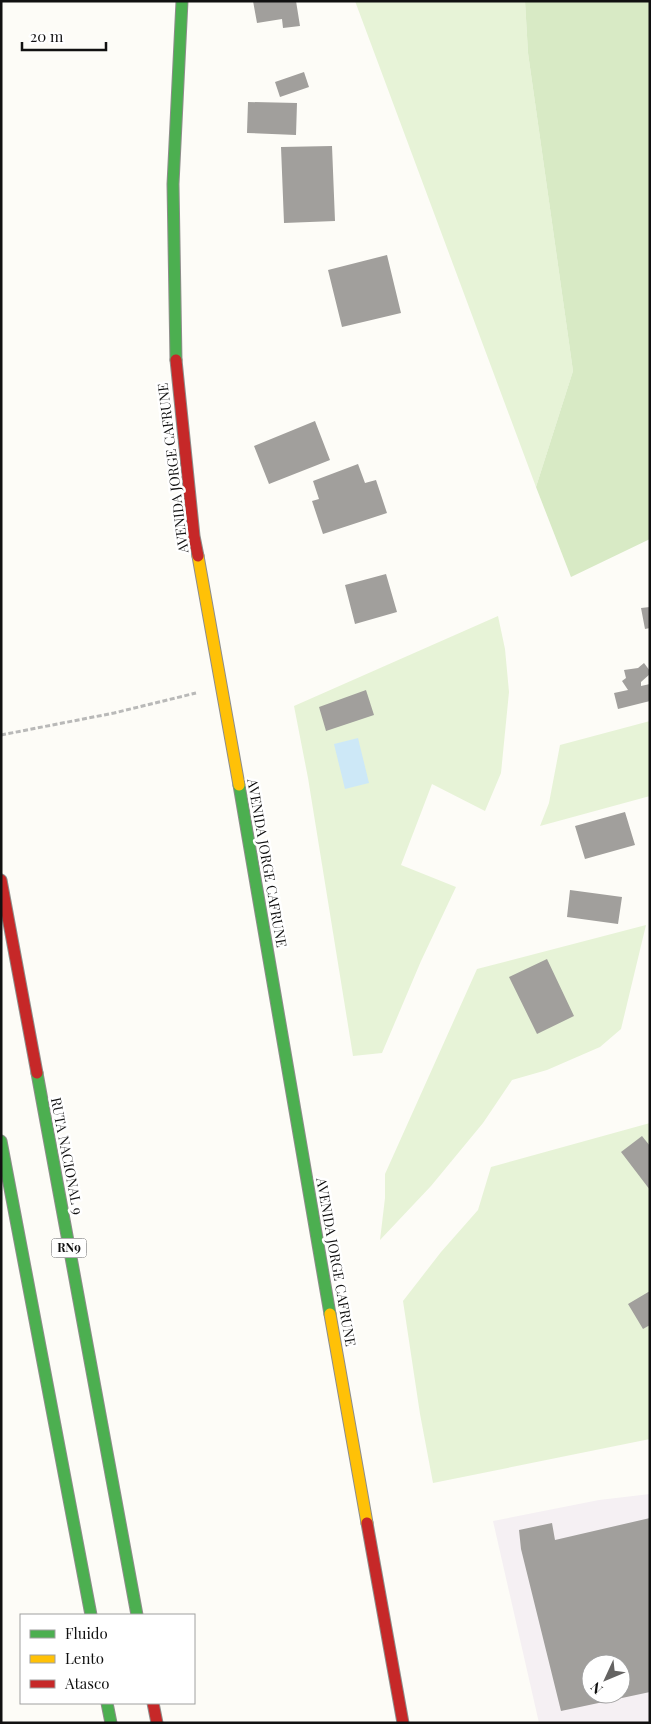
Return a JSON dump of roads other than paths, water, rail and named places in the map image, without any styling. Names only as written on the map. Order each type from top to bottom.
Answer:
[{"type":"main road","name":"AVENIDA JORGE CAFRUNE","points":[[182,1],[173,184],[176,369],[194,536],[222,686],[318,1249],[403,1723]]},
{"type":"main road","name":"RUTA NACIONAL 9","points":[[1,880],[137,1614]]},
{"type":"main road","points":[[1,1141],[91,1614]]},
{"type":"main road","points":[[107,1704],[111,1723]]},
{"type":"main road","points":[[153,1704],[157,1723]]},
{"type":"water","points":[[358,738],[369,783],[345,789],[334,744]]}]
